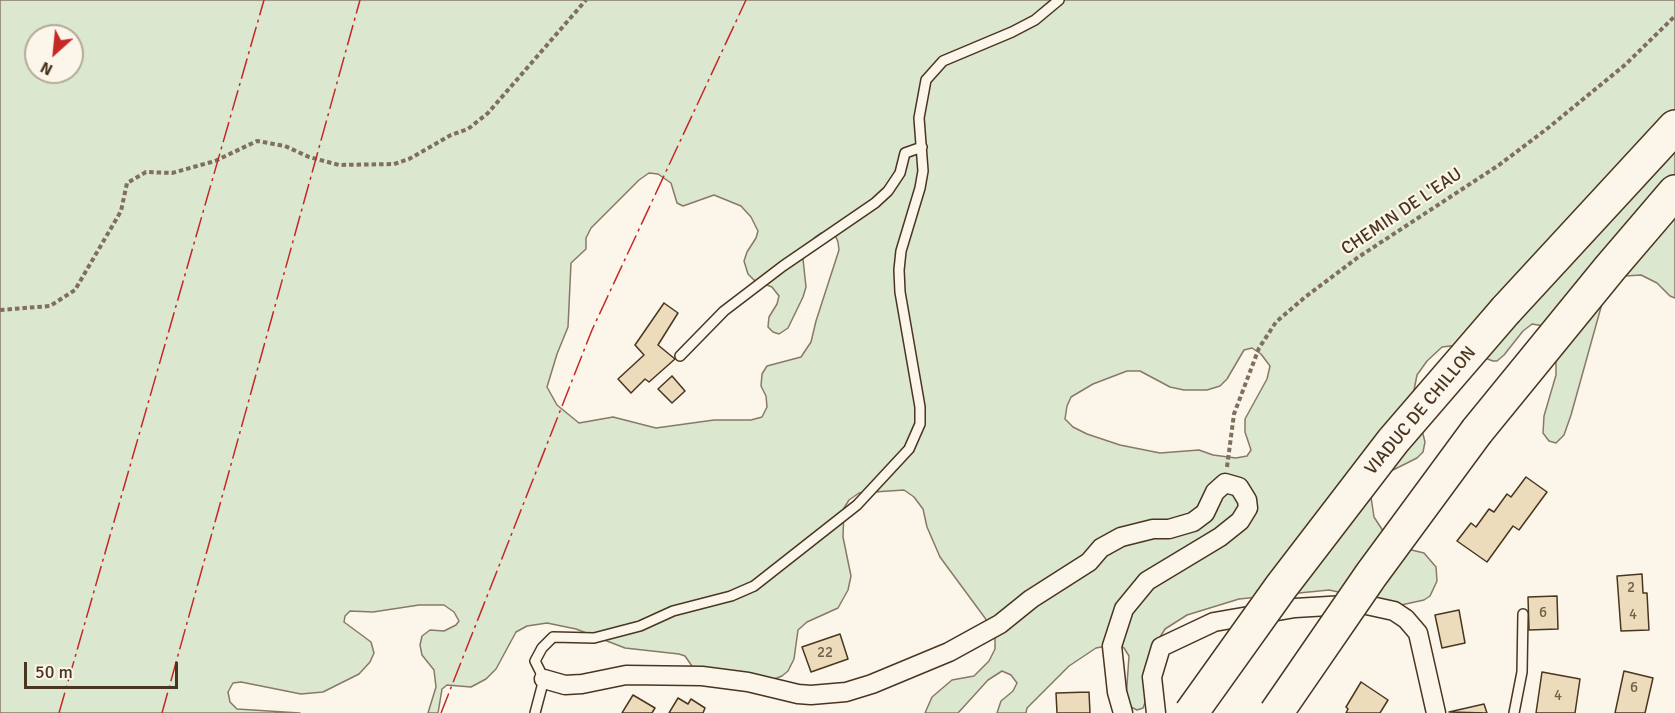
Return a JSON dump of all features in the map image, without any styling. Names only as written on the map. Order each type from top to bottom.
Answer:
[{"type":"highway","name":"VIADUC DE CHILLON","points":[[1191,713],[1281,587],[1393,441],[1506,310],[1675,127]]},
{"type":"highway","points":[[1276,713],[1371,575],[1477,431],[1675,192]]},
{"type":"street","points":[[544,680],[565,685],[626,675],[702,676],[748,682],[811,695],[838,693],[872,684],[949,652],[1000,624],[1031,599],[1089,562],[1101,548],[1121,537],[1153,529],[1169,529],[1193,522],[1204,513],[1215,492],[1225,483],[1239,487],[1247,500],[1248,508],[1240,521],[1220,537],[1148,581],[1124,609],[1112,646],[1117,692],[1123,713]]},
{"type":"street","points":[[1156,713],[1152,677],[1161,647],[1214,622],[1295,608],[1362,604],[1394,611],[1406,619],[1418,633],[1436,713]]},
{"type":"lane","points":[[535,713],[544,680],[535,661],[542,648],[554,637],[594,638],[640,626],[673,611],[731,596],[754,586],[857,505],[909,449],[920,424],[920,407],[900,292],[899,270],[901,251],[923,171],[918,118],[926,80],[943,62],[1035,20],[1059,0]]},
{"type":"lane","points":[[681,356],[724,311],[875,203],[888,191],[900,172],[905,153],[922,147]]},
{"type":"lane","points":[[1514,713],[1522,672],[1523,614]]},
{"type":"path","points":[[0,310],[50,306],[75,290],[121,211],[127,183],[146,172],[172,173],[215,161],[258,141],[285,146],[309,157],[339,165],[394,164],[409,159],[451,135],[468,129],[488,113],[586,0]]},
{"type":"path","name":"CHEMIN DE L'EAU","points":[[1225,483],[1234,414],[1259,348],[1276,322],[1357,258],[1499,165],[1548,128],[1626,64],[1675,16]]},
{"type":"green space","points":[[0,0],[1675,0],[1675,298],[1657,283],[1641,275],[1625,276],[1611,287],[1603,300],[1564,435],[1556,443],[1549,441],[1543,433],[1544,416],[1556,375],[1556,348],[1544,326],[1532,324],[1497,361],[1482,357],[1459,345],[1442,347],[1427,361],[1417,375],[1413,395],[1425,442],[1423,452],[1417,458],[1387,473],[1371,497],[1374,517],[1387,537],[1399,547],[1424,553],[1436,567],[1437,581],[1430,596],[1424,600],[1401,605],[1329,590],[1239,599],[1187,615],[1165,629],[1157,642],[1145,703],[1143,708],[1137,710],[1131,707],[1126,699],[1129,656],[1124,648],[1117,644],[1096,648],[1069,666],[1027,708],[1026,713],[997,713],[1001,701],[1013,691],[1017,683],[1011,675],[1002,671],[988,680],[958,713],[925,713],[932,697],[952,680],[974,676],[989,661],[995,649],[995,636],[985,618],[940,557],[927,527],[923,509],[914,497],[904,490],[859,493],[849,500],[844,508],[843,537],[851,576],[848,590],[838,608],[807,622],[798,630],[794,659],[788,671],[782,676],[769,681],[694,669],[685,656],[679,654],[625,648],[576,629],[547,623],[527,626],[516,632],[496,669],[486,679],[471,687],[447,685],[442,689],[438,713],[428,713],[436,687],[434,670],[422,655],[420,645],[422,636],[430,630],[444,631],[459,621],[454,612],[444,605],[419,605],[373,612],[350,611],[345,616],[344,622],[371,642],[374,653],[370,662],[359,674],[323,692],[301,694],[241,682],[233,683],[228,692],[230,702],[237,709],[300,713],[0,713]],"holes":[[[649,173],[658,174],[671,183],[677,203],[683,206],[714,195],[741,206],[751,217],[758,231],[744,261],[748,274],[754,280],[772,287],[779,296],[769,317],[768,327],[773,332],[779,334],[788,328],[803,297],[806,287],[803,259],[814,238],[826,232],[836,237],[839,250],[811,342],[801,357],[767,366],[762,374],[761,386],[766,396],[767,407],[762,417],[751,420],[714,420],[656,428],[613,417],[579,423],[557,405],[547,387],[568,327],[571,263],[586,249],[586,238],[591,228],[639,180]],[[1252,348],[1261,354],[1270,366],[1267,379],[1245,419],[1245,432],[1251,450],[1247,456],[1236,458],[1213,455],[1199,450],[1160,453],[1120,445],[1087,434],[1073,427],[1065,419],[1071,397],[1093,384],[1127,371],[1140,371],[1170,387],[1184,390],[1207,390],[1220,386],[1227,379],[1244,350]]]},
{"type":"building","points":[[664,303],[678,313],[658,345],[675,359],[649,382],[645,379],[631,393],[618,379],[644,355],[635,345]]},
{"type":"building","points":[[672,376],[685,391],[672,403],[658,389]]},
{"type":"building","points":[[1526,477],[1547,492],[1519,530],[1513,526],[1487,562],[1457,541],[1471,523],[1476,527],[1489,509],[1494,512],[1507,494],[1511,497]]},
{"type":"building","points":[[1642,574],[1643,593],[1647,593],[1649,630],[1621,631],[1617,576]]},
{"type":"building","points":[[1557,596],[1558,629],[1529,630],[1528,597]]},
{"type":"building","points":[[1459,610],[1465,643],[1442,648],[1435,615]]},
{"type":"building","points":[[840,634],[848,659],[811,672],[802,647]]},
{"type":"building","points":[[1624,671],[1653,678],[1645,713],[1615,713]]},
{"type":"building","points":[[1542,672],[1580,679],[1575,713],[1536,713]]},
{"type":"building","points":[[1361,682],[1388,700],[1380,713],[1346,713],[1348,709],[1346,707]]},
{"type":"building","points":[[1089,692],[1090,713],[1057,713],[1056,693]]},
{"type":"building","points":[[633,695],[655,708],[652,713],[622,713]]},
{"type":"building","points":[[678,698],[688,704],[691,699],[705,708],[703,713],[669,713]]},
{"type":"building","points":[[1484,704],[1487,713],[1449,712]]},
{"type":"power","points":[[59,713],[264,0]]},
{"type":"power","points":[[162,713],[360,0]]},
{"type":"power","points":[[441,713],[592,330],[746,0]]}]
